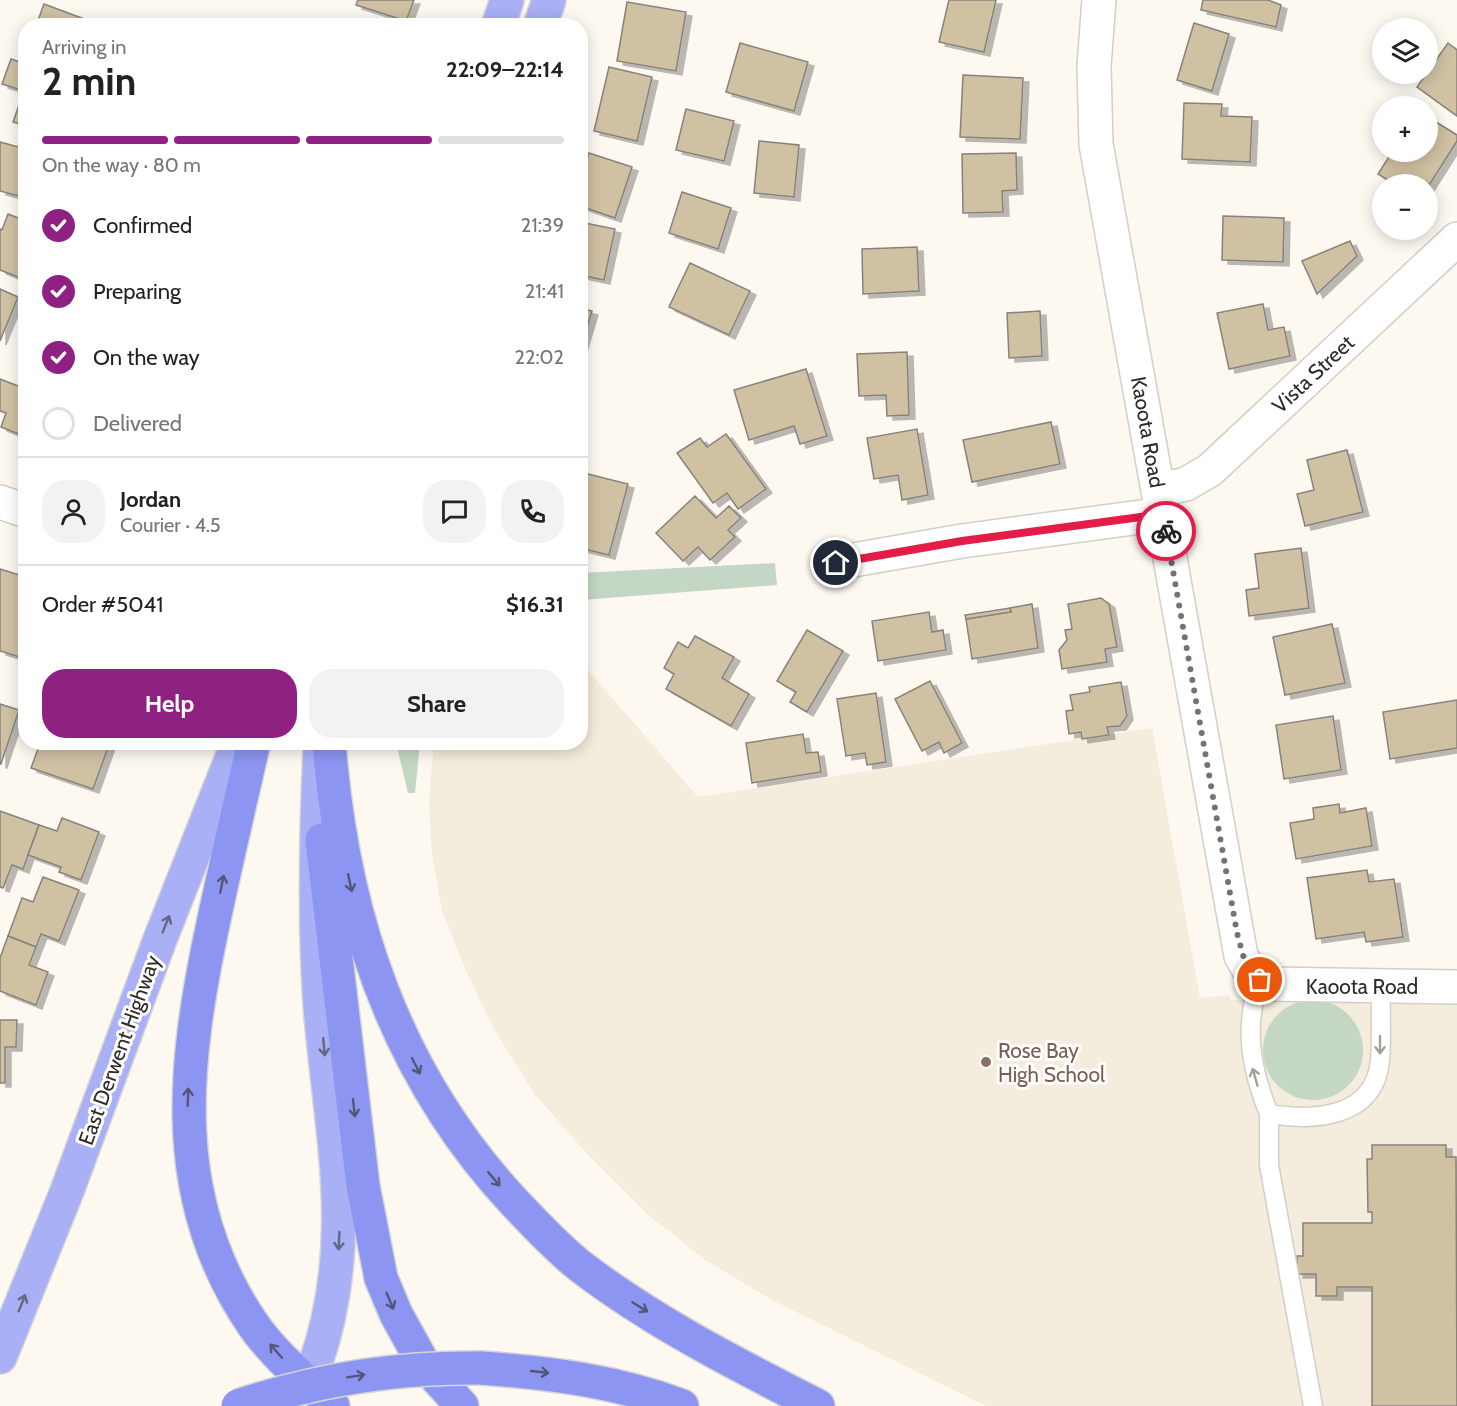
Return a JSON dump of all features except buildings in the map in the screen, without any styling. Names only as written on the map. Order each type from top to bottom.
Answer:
[{"type":"highway","points":[[253,750],[233,831],[195,1018],[188,1111],[190,1155],[203,1223],[216,1260],[234,1294],[255,1327],[282,1359],[333,1406]]},
{"type":"highway","points":[[331,750],[342,845],[368,953],[399,1033],[424,1082],[457,1134],[498,1184],[548,1238],[579,1265],[684,1335],[818,1406]]},
{"type":"highway","points":[[318,800],[363,1186],[381,1278],[396,1314],[423,1363],[462,1406]]},
{"type":"highway","points":[[238,1406],[351,1376],[404,1369],[481,1368],[538,1372],[586,1379],[682,1406]]},
{"type":"main road","points":[[501,18],[507,0]]},
{"type":"main road","points":[[543,18],[549,0]]},
{"type":"main road","name":"East Derwent Highway","points":[[0,1357],[67,1191],[159,942],[235,750]]},
{"type":"main road","points":[[315,1365],[332,1310],[340,1235],[338,1148],[325,1057],[318,955],[320,750]]},
{"type":"street","name":"Kaoota Road","points":[[1099,0],[1094,66],[1096,144],[1237,933],[1246,966],[1260,980],[1279,985],[1457,987]]},
{"type":"street","name":"Vista Street","points":[[836,563],[1161,502],[1210,470],[1457,239]]},
{"type":"street","points":[[0,502],[18,508]]},
{"type":"lane","points":[[1260,980],[1253,1000],[1250,1047],[1252,1067],[1269,1114],[1269,1166],[1313,1406]]},
{"type":"lane","points":[[1269,1114],[1324,1117],[1347,1108],[1364,1094],[1377,1074],[1380,1062],[1381,986]]},
{"type":"shaded area","name":"Rose Bay High School","points":[[588,670],[698,797],[1152,728],[1200,998],[1230,995],[1231,1000],[1313,999],[1457,1004],[1457,1406],[986,1406],[772,1300],[704,1259],[647,1214],[592,1159],[535,1095],[494,1029],[465,969],[442,910],[432,856],[429,801],[433,750],[588,750]]},
{"type":"green space","points":[[775,563],[777,585],[588,599],[588,573]]},
{"type":"green space","points":[[398,750],[419,750],[415,793],[408,793]]},
{"type":"green space","points":[[1313,1000],[1332,1004],[1349,1014],[1359,1031],[1363,1050],[1359,1069],[1349,1086],[1332,1096],[1313,1100],[1294,1096],[1277,1086],[1267,1069],[1263,1050],[1267,1031],[1277,1014],[1294,1004]]},
{"type":"way so far","points":[[1166,531],[1229,896],[1242,956],[1251,973],[1260,980]]},
{"type":"place","name":"Rose Bay High School","points":[[986,1062]]},
{"type":"route","points":[[836,563],[962,541],[1163,514],[1166,531]]}]
